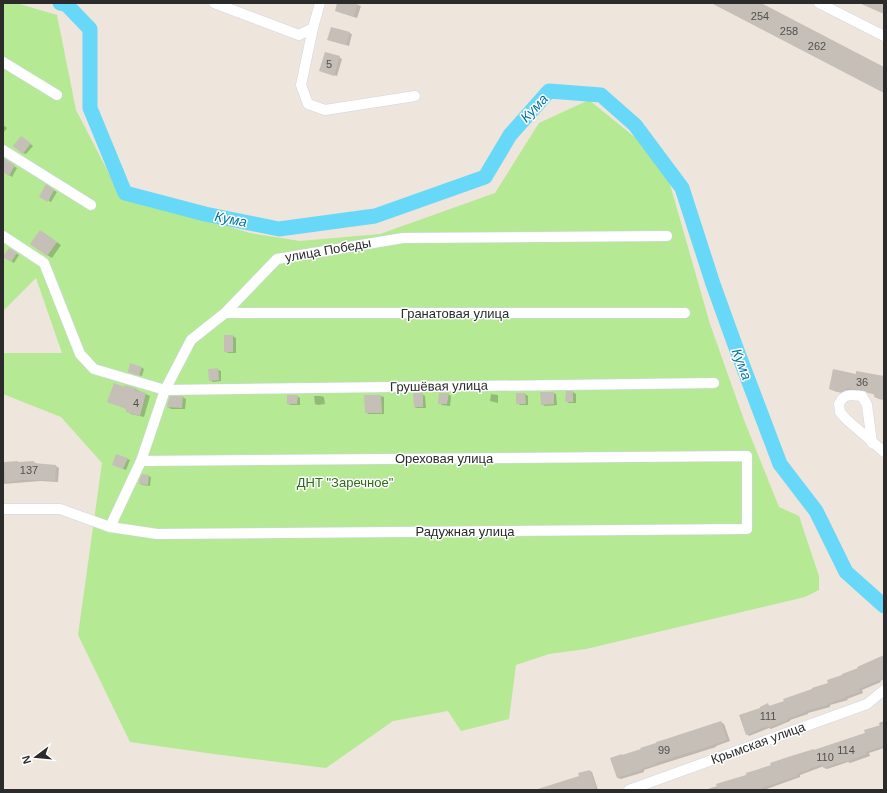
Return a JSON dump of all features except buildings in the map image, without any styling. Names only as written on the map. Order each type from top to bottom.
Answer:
[{"type":"street","points":[[214,3],[299,35],[313,28]]},
{"type":"street","points":[[320,3],[301,85],[308,104],[325,110],[415,96]]},
{"type":"street","points":[[819,3],[884,36]]},
{"type":"street","points":[[3,62],[57,95]]},
{"type":"street","points":[[3,150],[91,205]]},
{"type":"street","name":"Грушёвая улица","points":[[3,236],[44,263],[80,354],[94,369],[165,390],[714,383]]},
{"type":"street","name":"улица Победы","points":[[110,527],[141,461],[165,390],[191,340],[225,313],[277,259],[403,238],[668,236]]},
{"type":"street","name":"Гранатовая улица","points":[[225,313],[686,313]]},
{"type":"street","points":[[872,443],[866,405],[862,396],[850,395],[842,398],[838,404],[840,412],[872,443],[884,452]]},
{"type":"street","name":"Ореховая улица","points":[[141,461],[747,456]]},
{"type":"street","name":"Радужная улица","points":[[110,527],[157,534],[747,529],[747,456]]},
{"type":"street","points":[[3,509],[60,510],[110,527]]},
{"type":"street","name":"Крымская улица","points":[[629,790],[867,704],[884,690]]},
{"type":"green space","name":"ДНТ \"Заречное\"","points":[[3,3],[16,3],[57,15],[76,110],[119,193],[250,233],[300,241],[380,234],[495,193],[539,123],[589,100],[637,139],[669,181],[710,324],[744,420],[779,507],[799,516],[819,576],[819,590],[805,597],[586,649],[549,654],[516,665],[509,719],[461,731],[448,711],[393,721],[326,768],[130,742],[78,635],[102,463],[61,417],[3,394],[3,353],[62,353],[36,278],[3,311]]},
{"type":"waterway","name":"Кума","points":[[60,3],[66,4],[90,29],[90,108],[125,193],[205,214],[279,229],[375,216],[485,177],[510,135],[549,91],[601,95],[635,125],[682,188],[713,284],[780,464],[816,511],[846,572],[884,606]]}]
